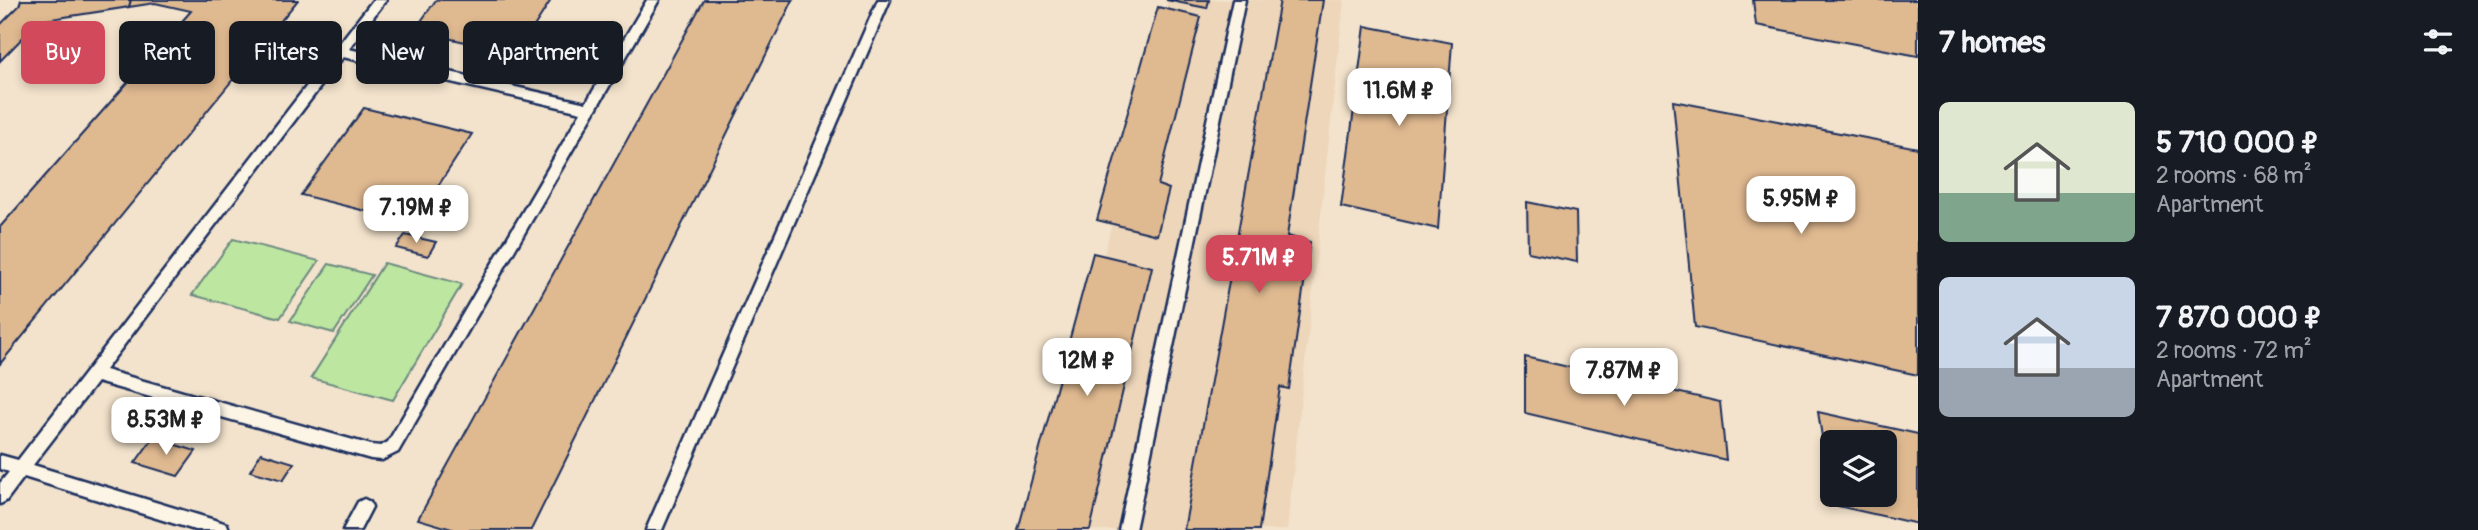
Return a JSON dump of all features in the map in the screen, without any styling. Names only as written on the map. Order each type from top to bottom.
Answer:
[{"type":"lane","points":[[342,49],[380,0]]},
{"type":"lane","points":[[94,374],[371,452],[382,453],[393,447],[653,0]]},
{"type":"lane","points":[[654,530],[884,0]]},
{"type":"lane","points":[[1127,530],[1239,0]]},
{"type":"lane","points":[[342,52],[590,109]]},
{"type":"lane","points":[[0,496],[316,84]]},
{"type":"lane","points":[[0,462],[188,525],[221,530]]},
{"type":"lane","points":[[351,530],[364,507]]},
{"type":"shaded area","points":[[1168,0],[1344,0],[1287,530],[1035,530]]},
{"type":"green space","points":[[233,239],[319,261],[280,318],[192,295]]},
{"type":"green space","points":[[384,263],[462,284],[393,400],[311,378]]},
{"type":"green space","points":[[329,264],[372,275],[334,333],[290,321]]},
{"type":"building","points":[[21,0],[131,0],[129,7],[39,21],[21,21],[21,39],[0,61],[0,25],[19,6]]},
{"type":"building","points":[[131,0],[298,0],[281,21],[229,21],[229,84],[0,364],[0,227],[126,84],[215,84],[215,21],[182,21],[191,11],[155,3],[129,7]]},
{"type":"building","points":[[436,0],[551,0],[538,21],[463,21],[463,41],[449,38],[449,21],[421,21]]},
{"type":"building","points":[[704,0],[793,0],[531,530],[455,530],[418,519]]},
{"type":"building","points":[[1166,0],[1209,0],[1207,8]]},
{"type":"building","points":[[1280,0],[1323,0],[1287,236],[1310,242],[1289,389],[1280,387],[1259,530],[1184,530]]},
{"type":"building","points":[[1753,0],[1918,0],[1918,56],[1756,25]]},
{"type":"building","points":[[1158,7],[1201,17],[1158,185],[1169,189],[1157,235],[1097,220]]},
{"type":"building","points":[[1365,26],[1452,43],[1438,229],[1341,207]]},
{"type":"building","points":[[1673,101],[1918,148],[1918,375],[1695,327]]},
{"type":"building","points":[[364,108],[472,134],[414,223],[301,195]]},
{"type":"building","points":[[1527,202],[1576,212],[1577,262],[1528,252]]},
{"type":"building","points":[[405,235],[436,242],[428,256],[396,248]]},
{"type":"building","points":[[1093,253],[1152,267],[1090,530],[1018,530]]},
{"type":"building","points":[[1525,357],[1720,402],[1726,460],[1525,413]]},
{"type":"building","points":[[1818,412],[1918,434],[1918,524],[1842,507],[1897,507],[1897,430],[1821,430]]},
{"type":"building","points":[[153,438],[196,451],[178,476],[135,463]]},
{"type":"building","points":[[261,453],[294,463],[283,480],[250,471]]}]
